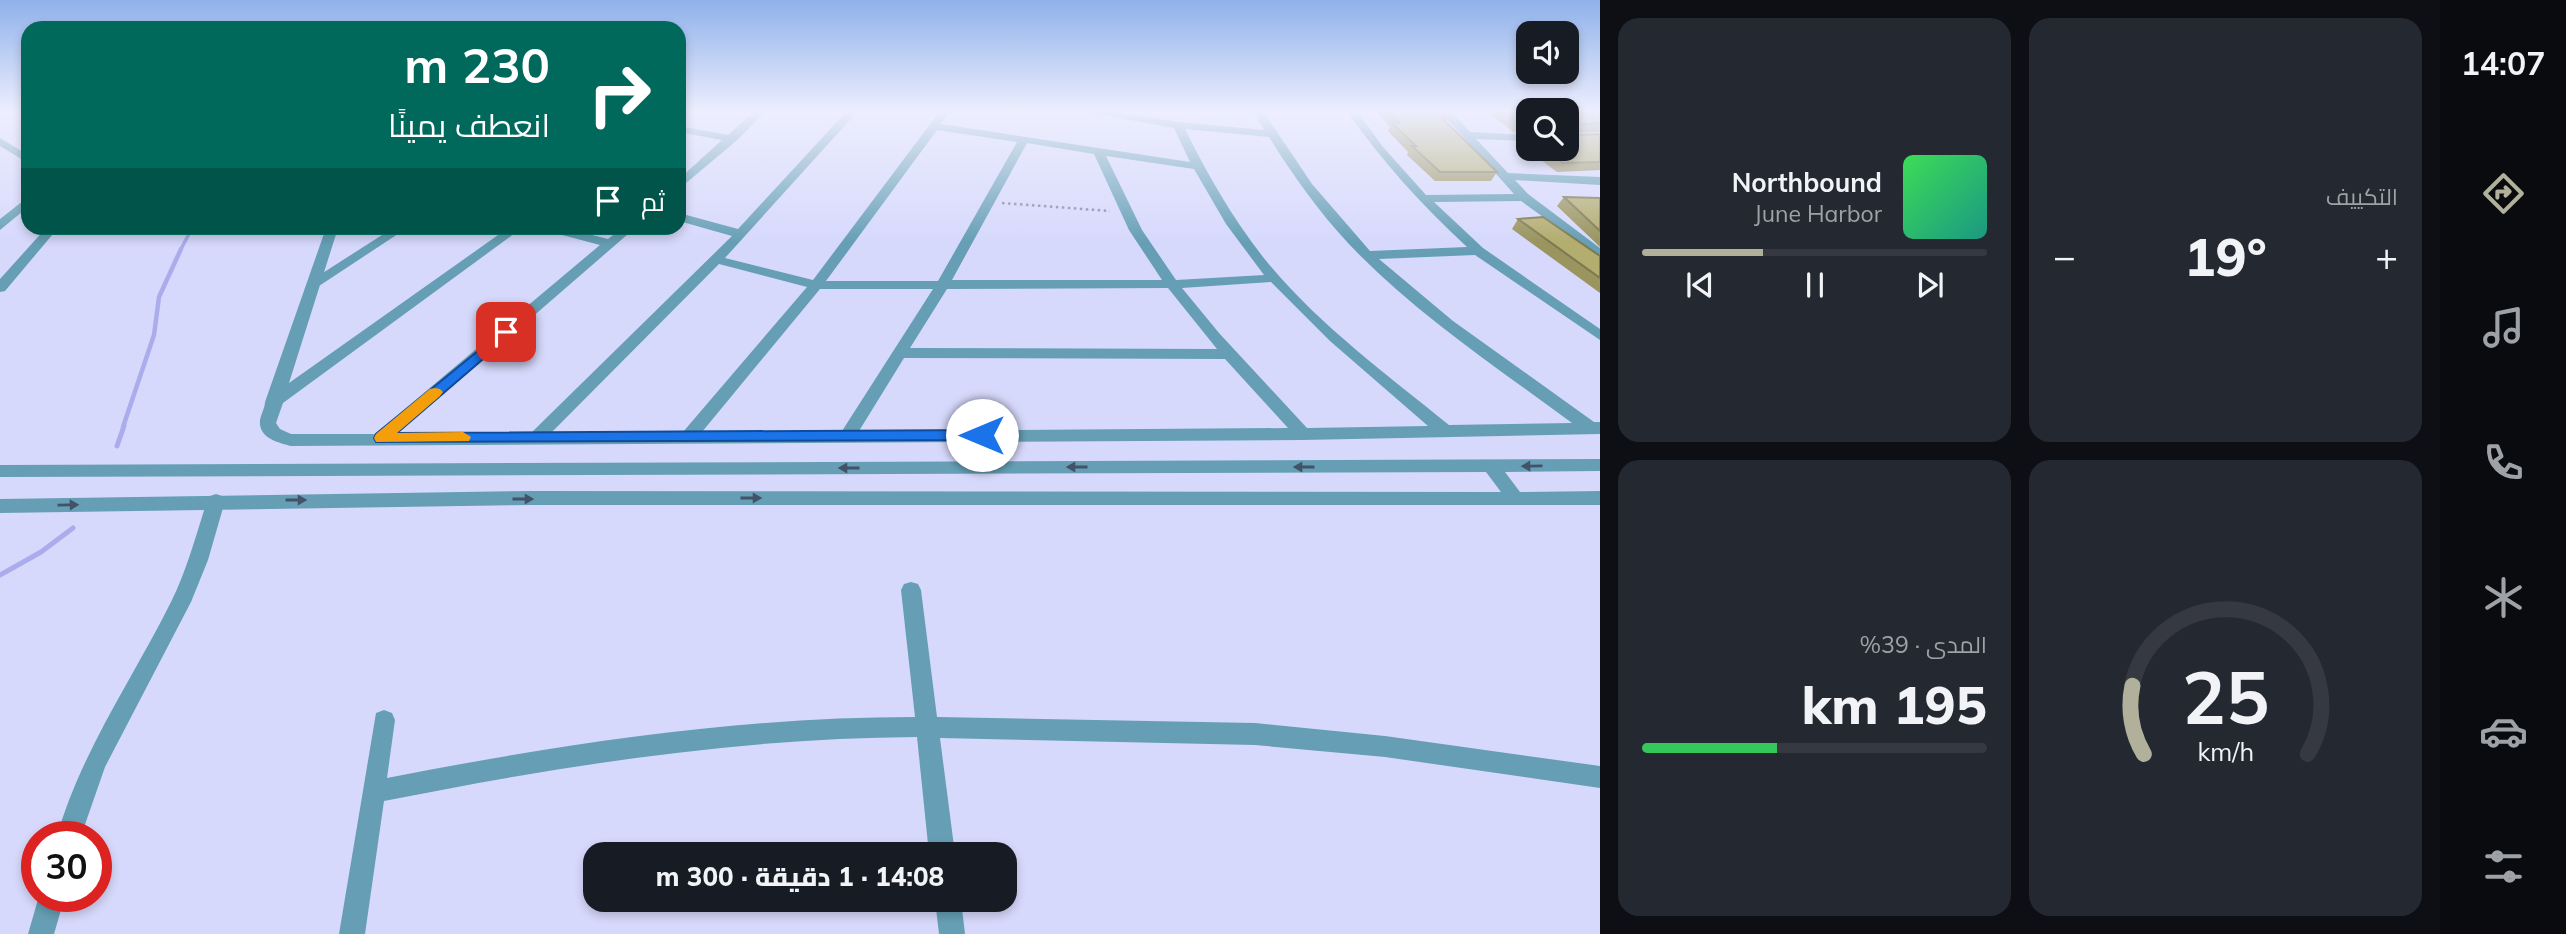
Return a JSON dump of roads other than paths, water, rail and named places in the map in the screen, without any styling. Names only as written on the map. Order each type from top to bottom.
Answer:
[{"type":"street","points":[[686,179],[714,155]]},
{"type":"street","points":[[537,437],[741,234],[813,155]]},
{"type":"street","points":[[690,436],[816,285],[913,155]]},
{"type":"street","points":[[848,435],[943,284],[1015,155]]},
{"type":"street","points":[[1100,155],[1126,212],[1170,283],[1229,354],[1303,434]]},
{"type":"street","points":[[1126,155],[1197,166]]},
{"type":"street","points":[[1192,155],[1236,228],[1274,278],[1359,358],[1445,431]]},
{"type":"street","points":[[1286,155],[1315,196],[1367,255],[1426,306],[1595,428]]},
{"type":"street","points":[[1384,155],[1423,199],[1478,251],[1600,336]]},
{"type":"street","points":[[1485,155],[1524,197],[1600,254]]},
{"type":"street","points":[[1505,176],[1600,181]]},
{"type":"street","points":[[1423,199],[1524,197]]},
{"type":"street","points":[[0,226],[21,207]]},
{"type":"street","points":[[686,219],[741,234]]},
{"type":"street","points":[[0,288],[46,235]]},
{"type":"street","points":[[330,235],[268,423],[270,430],[277,436],[290,440],[1303,434],[1595,428]]},
{"type":"street","points":[[317,275],[373,235]]},
{"type":"street","points":[[317,275],[388,235]]},
{"type":"street","points":[[273,402],[506,235]]},
{"type":"street","points":[[577,235],[610,244]]},
{"type":"street","points":[[381,438],[621,235]]},
{"type":"street","points":[[1367,255],[1478,251]]},
{"type":"street","points":[[715,259],[816,285],[1170,283],[1274,278]]},
{"type":"street","points":[[900,353],[1229,354]]},
{"type":"street","points":[[0,471],[1600,465]]},
{"type":"street","points":[[1491,466],[1516,499]]},
{"type":"street","points":[[74,821],[95,763],[181,602],[228,470]]},
{"type":"street","points":[[0,506],[216,501],[1600,498]]},
{"type":"street","points":[[911,590],[940,842]]},
{"type":"street","points":[[352,934],[384,720]]},
{"type":"street","points":[[373,792],[522,762],[644,744],[762,732],[926,727],[1256,734],[1481,760],[1600,777]]},
{"type":"street","points":[[41,934],[47,912]]},
{"type":"street","points":[[949,912],[952,934]]},
{"type":"waterway","points":[[181,250],[188,235]]},
{"type":"waterway","points":[[123,427],[154,335],[159,297],[181,250]]},
{"type":"waterway","points":[[117,446],[124,426]]},
{"type":"waterway","points":[[0,575],[41,552],[73,528]]}]
